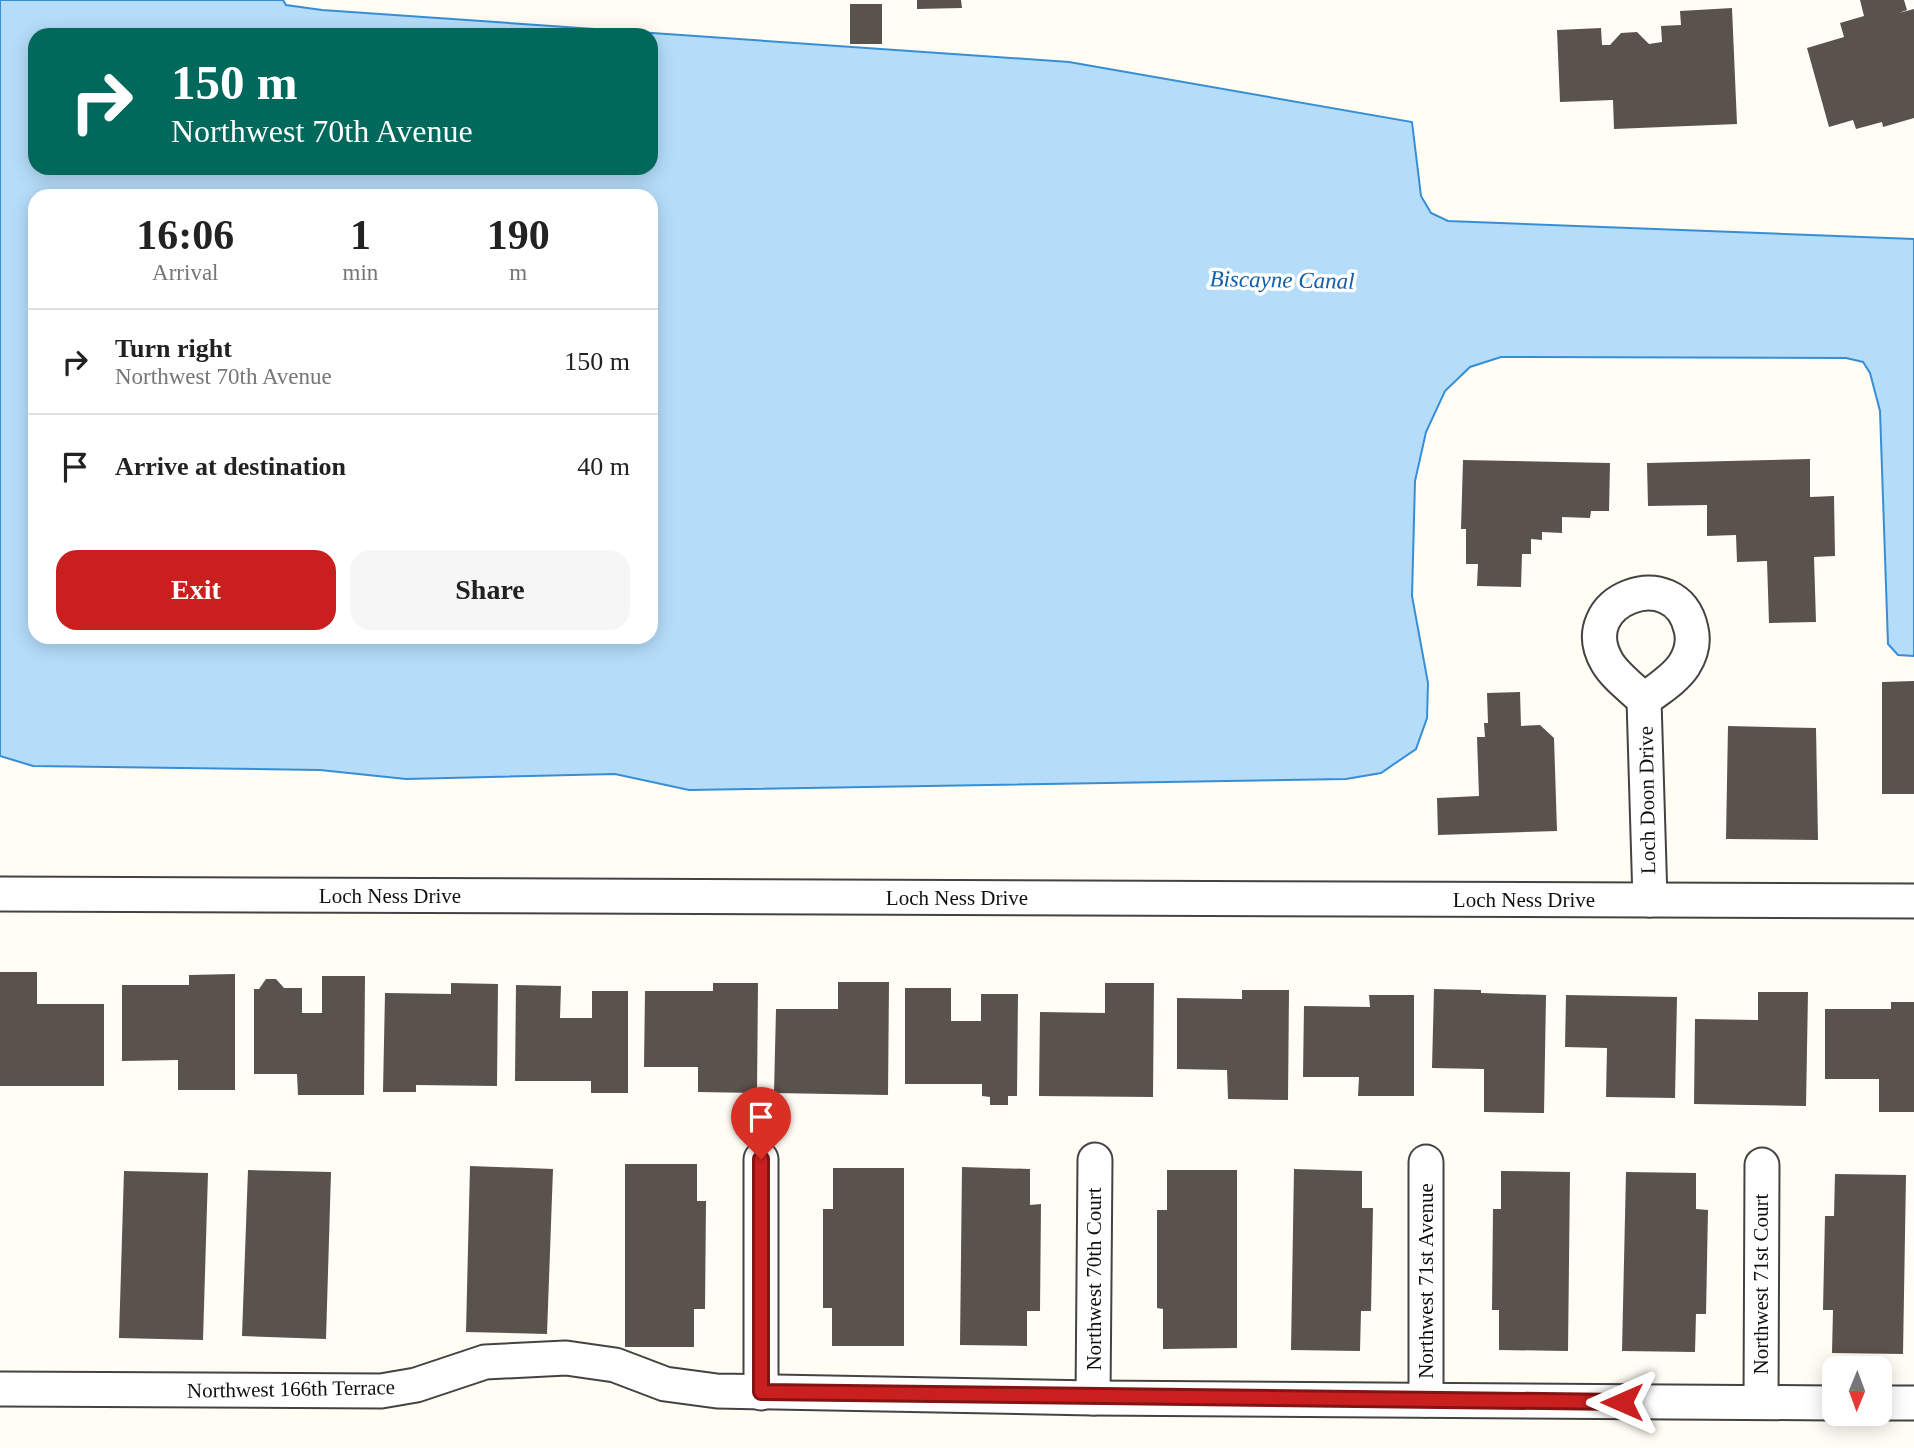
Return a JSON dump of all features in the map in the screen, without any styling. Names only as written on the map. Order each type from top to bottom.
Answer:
[{"type":"street","name":"Loch Doon Drive","points":[[1644,700],[1650,900]]},
{"type":"street","name":"Loch Ness Drive","points":[[0,894],[1914,901]]},
{"type":"street","points":[[761,1159],[761,1392]]},
{"type":"street","name":"Northwest 70th Court","points":[[1093,1398],[1095,1160]]},
{"type":"street","name":"Northwest 71st Avenue","points":[[1426,1162],[1426,1400]]},
{"type":"street","name":"Northwest 71st Court","points":[[1761,1402],[1762,1165]]},
{"type":"street","name":"Northwest 166th Terrace","points":[[0,1389],[381,1391],[416,1385],[485,1362],[566,1358],[615,1365],[665,1384],[690,1389],[761,1392],[1093,1398],[1822,1403]]},
{"type":"street","points":[[1892,1403],[1914,1403]]},
{"type":"water","name":"Biscayne Canal","points":[[0,0],[283,0],[286,5],[322,10],[581,28],[28,28],[28,175],[658,175],[658,33],[1069,62],[1412,122],[1421,196],[1431,213],[1448,221],[1914,239],[1914,656],[1898,655],[1888,644],[1880,411],[1870,373],[1863,362],[1846,358],[1501,357],[1470,367],[1445,391],[1426,432],[1415,481],[1412,596],[1428,683],[1427,718],[1416,749],[1381,773],[1346,779],[689,790],[615,774],[406,779],[320,770],[33,766],[0,756]]},
{"type":"building","points":[[917,0],[961,0],[962,8],[917,9]]},
{"type":"building","points":[[1860,0],[1904,0],[1907,10],[1899,13],[1914,9],[1914,118],[1883,127],[1882,122],[1856,129],[1853,120],[1829,127],[1807,48],[1844,37],[1840,23],[1864,16]]},
{"type":"building","points":[[850,4],[882,4],[882,44],[850,44]]},
{"type":"building","points":[[1732,8],[1737,124],[1614,129],[1613,100],[1560,102],[1557,30],[1601,28],[1602,45],[1610,45],[1621,33],[1637,32],[1649,44],[1662,42],[1661,26],[1681,25],[1680,11]]},
{"type":"building","points":[[1810,459],[1810,497],[1834,496],[1835,556],[1814,557],[1816,622],[1769,623],[1767,561],[1737,562],[1736,535],[1707,536],[1707,505],[1648,506],[1647,463]]},
{"type":"building","points":[[1463,460],[1610,463],[1609,511],[1591,511],[1590,518],[1562,517],[1562,533],[1542,532],[1542,540],[1531,539],[1531,554],[1522,554],[1521,587],[1477,586],[1478,564],[1466,564],[1466,529],[1461,529]]},
{"type":"building","points":[[1914,681],[1914,794],[1882,794],[1882,682]]},
{"type":"building","points":[[1520,692],[1521,726],[1540,725],[1554,738],[1557,831],[1438,835],[1437,798],[1479,796],[1477,737],[1485,737],[1484,723],[1488,723],[1487,693]]},
{"type":"building","points":[[1728,726],[1816,728],[1818,840],[1726,839]]},
{"type":"building","points":[[0,972],[37,972],[37,1004],[104,1004],[104,1086],[0,1086]]},
{"type":"building","points":[[235,974],[235,1090],[178,1090],[178,1060],[122,1061],[122,985],[189,985],[189,975]]},
{"type":"building","points":[[322,976],[365,976],[364,1095],[298,1095],[297,1074],[254,1074],[254,989],[259,989],[266,979],[276,979],[284,988],[302,988],[302,1013],[322,1013]]},
{"type":"building","points":[[838,982],[889,982],[888,1095],[774,1093],[776,1009],[838,1009]]},
{"type":"building","points":[[451,983],[498,984],[497,1086],[416,1085],[416,1092],[383,1092],[385,993],[451,994]]},
{"type":"building","points":[[713,983],[758,983],[757,1093],[698,1092],[698,1067],[644,1067],[645,991],[713,991]]},
{"type":"building","points":[[1105,983],[1154,983],[1153,1097],[1039,1096],[1040,1012],[1105,1013]]},
{"type":"building","points":[[516,985],[561,986],[560,1018],[592,1018],[592,991],[628,991],[628,1093],[591,1093],[591,1081],[515,1081]]},
{"type":"building","points":[[905,988],[951,988],[951,1021],[981,1021],[981,994],[1018,994],[1017,1096],[1008,1096],[1008,1105],[990,1105],[990,1097],[982,1096],[982,1084],[905,1084]]},
{"type":"building","points":[[1434,989],[1546,995],[1544,1113],[1484,1112],[1484,1069],[1432,1068]]},
{"type":"building","points":[[1242,990],[1289,990],[1288,1100],[1228,1099],[1227,1070],[1177,1069],[1177,998],[1242,999]]},
{"type":"building","points":[[1758,992],[1808,992],[1806,1106],[1694,1104],[1695,1019],[1758,1020]]},
{"type":"building","points":[[1369,995],[1414,995],[1414,1096],[1358,1096],[1359,1077],[1303,1077],[1304,1006],[1370,1007]]},
{"type":"building","points":[[1566,995],[1677,997],[1675,1098],[1606,1097],[1607,1048],[1565,1047]]},
{"type":"building","points":[[1891,1002],[1914,1002],[1914,1112],[1879,1112],[1879,1079],[1825,1079],[1825,1009],[1891,1009]]},
{"type":"building","points":[[625,1164],[697,1164],[697,1201],[706,1201],[705,1309],[694,1309],[694,1347],[625,1347]]},
{"type":"building","points":[[470,1166],[553,1169],[547,1334],[466,1332]]},
{"type":"building","points":[[962,1167],[1030,1169],[1030,1205],[1041,1204],[1040,1311],[1027,1311],[1027,1346],[960,1345]]},
{"type":"building","points":[[833,1168],[904,1168],[904,1346],[832,1346],[832,1308],[823,1308],[823,1209],[833,1209]]},
{"type":"building","points":[[1294,1169],[1362,1171],[1362,1208],[1373,1208],[1371,1311],[1361,1311],[1360,1351],[1291,1350]]},
{"type":"building","points":[[248,1170],[331,1172],[326,1339],[242,1336]]},
{"type":"building","points":[[1167,1170],[1237,1170],[1237,1348],[1163,1349],[1163,1309],[1157,1308],[1157,1210],[1167,1210]]},
{"type":"building","points":[[124,1171],[208,1173],[203,1340],[119,1338]]},
{"type":"building","points":[[1501,1171],[1570,1172],[1568,1351],[1499,1350],[1499,1310],[1492,1310],[1493,1209],[1501,1209]]},
{"type":"building","points":[[1626,1172],[1696,1173],[1696,1209],[1708,1210],[1706,1314],[1696,1314],[1695,1352],[1622,1351]]},
{"type":"building","points":[[1835,1174],[1906,1175],[1903,1354],[1832,1353],[1833,1310],[1823,1310],[1825,1216],[1834,1216]]},
{"type":"route","points":[[761,1159],[761,1392],[1093,1398],[1622,1402]]}]
